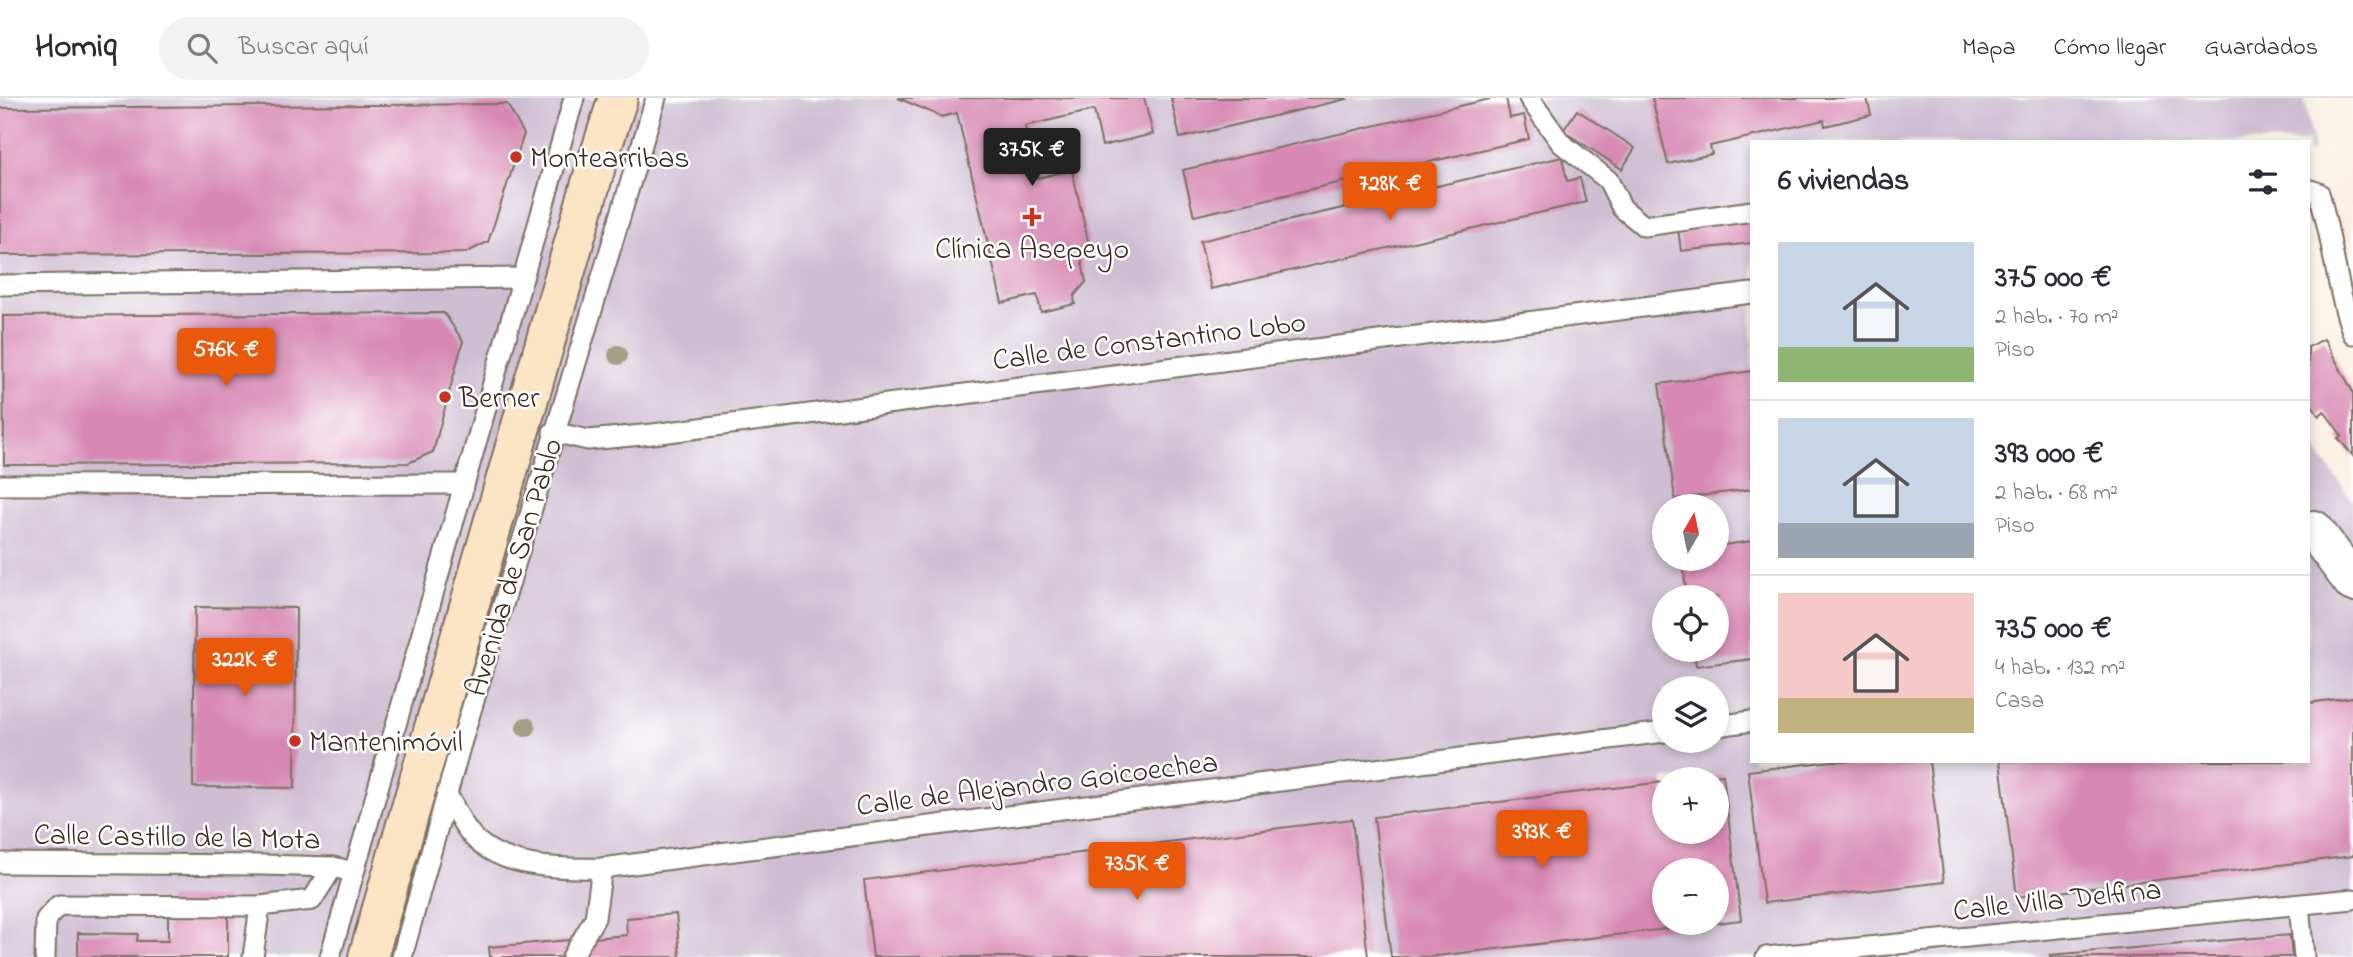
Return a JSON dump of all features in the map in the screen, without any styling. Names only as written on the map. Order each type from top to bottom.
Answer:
[{"type":"street","name":"Avenida de San Pablo","points":[[368,957],[596,166],[618,98]]},
{"type":"street","points":[[2310,529],[2353,582]]},
{"type":"lane","points":[[330,957],[574,98]]},
{"type":"lane","name":"Avenida de San Pablo","points":[[402,957],[553,432],[656,98]]},
{"type":"lane","points":[[1529,98],[1561,143],[1608,180],[1622,208],[1644,226],[1666,226],[1750,211]]},
{"type":"lane","points":[[2310,190],[2319,193],[2330,230],[2342,306],[2353,334]]},
{"type":"lane","points":[[0,285],[523,278]]},
{"type":"lane","name":"Calle de Constantino Lobo","points":[[553,432],[588,440],[653,433],[1750,293]]},
{"type":"lane","points":[[0,485],[464,484]]},
{"type":"lane","points":[[1729,724],[1750,721]]},
{"type":"lane","name":"Calle de Alejandro Goicoechea","points":[[447,794],[470,834],[486,847],[518,862],[553,869],[602,868],[1652,734]]},
{"type":"lane","name":"Calle Castillo de la Mota","points":[[0,863],[333,867],[353,872]]},
{"type":"lane","points":[[45,957],[46,919],[59,905],[261,906],[312,900],[333,867]]},
{"type":"lane","points":[[572,957],[595,918],[602,868]]},
{"type":"lane","name":"Calle Villa Delfina","points":[[1766,957],[2353,900]]},
{"type":"lane","points":[[2299,905],[2305,957]]},
{"type":"lane","points":[[253,957],[261,906]]},
{"type":"shaded area","points":[[0,98],[2304,98],[2314,149],[2310,152],[2310,140],[1750,140],[1750,763],[2310,763],[2310,442],[2353,501],[2353,957],[0,957]]},
{"type":"building","name":"Clínica Asepeyo","points":[[898,98],[1144,98],[1153,134],[1102,146],[1094,110],[1025,126],[1038,178],[1072,170],[1089,245],[1079,248],[1086,282],[1074,296],[1075,304],[1041,312],[1037,295],[1002,303],[957,113],[942,117]]},
{"type":"building","points":[[1171,98],[1346,98],[1347,99],[1180,138]]},
{"type":"building","points":[[1494,98],[1506,98],[1510,118],[1524,115],[1529,139],[1194,216],[1183,170]]},
{"type":"building","points":[[1652,98],[1867,98],[1871,115],[1825,126],[1824,120],[1710,146],[1712,154],[1668,164]]},
{"type":"building","points":[[507,104],[524,134],[488,242],[465,253],[0,255],[0,108]]},
{"type":"building","points":[[1577,110],[1635,148],[1622,169],[1563,131]]},
{"type":"building","points":[[1562,157],[1567,181],[1580,178],[1586,202],[1211,289],[1200,241]]},
{"type":"building","points":[[1750,219],[1750,243],[1681,251],[1678,229]]},
{"type":"building","points":[[444,313],[463,341],[433,452],[408,463],[4,465],[3,316]]},
{"type":"building","points":[[2324,339],[2353,392],[2353,456],[2338,438],[2342,436],[2324,411],[2319,416],[2310,401],[2310,346]]},
{"type":"building","points":[[1750,371],[1750,489],[1714,494],[1674,494],[1659,384]]},
{"type":"building","points":[[1750,541],[1750,659],[1729,662],[1729,585],[1685,585],[1684,571],[1729,571],[1729,544]]},
{"type":"building","points":[[195,607],[296,608],[295,788],[193,787]]},
{"type":"building","points":[[1696,662],[1728,662],[1696,666]]},
{"type":"building","points":[[2353,697],[2353,856],[2017,897],[2000,763],[2310,763],[2310,703]]},
{"type":"building","points":[[1815,763],[1929,763],[1944,882],[1764,903],[1748,771]]},
{"type":"building","points":[[1652,783],[1652,844],[1729,844],[1729,823],[1741,920],[1729,922],[1729,858],[1652,858],[1652,931],[1428,957],[1391,957],[1374,817]]},
{"type":"building","points":[[1352,819],[1368,957],[873,957],[864,880]]},
{"type":"building","points":[[168,898],[228,898],[228,957],[78,957],[78,933],[138,934],[137,941],[168,941]]},
{"type":"building","points":[[676,914],[680,957],[490,957],[489,947],[627,935],[626,918]]},
{"type":"building","points":[[2290,935],[2292,957],[2050,957],[2050,955]]},
{"type":"place","name":"Montearribas","points":[[516,157]]},
{"type":"place","name":"Clínica Asepeyo","points":[[1032,217]]},
{"type":"place","name":"Berner","points":[[445,397]]},
{"type":"place","name":"Mantenimóvil","points":[[295,741]]}]
